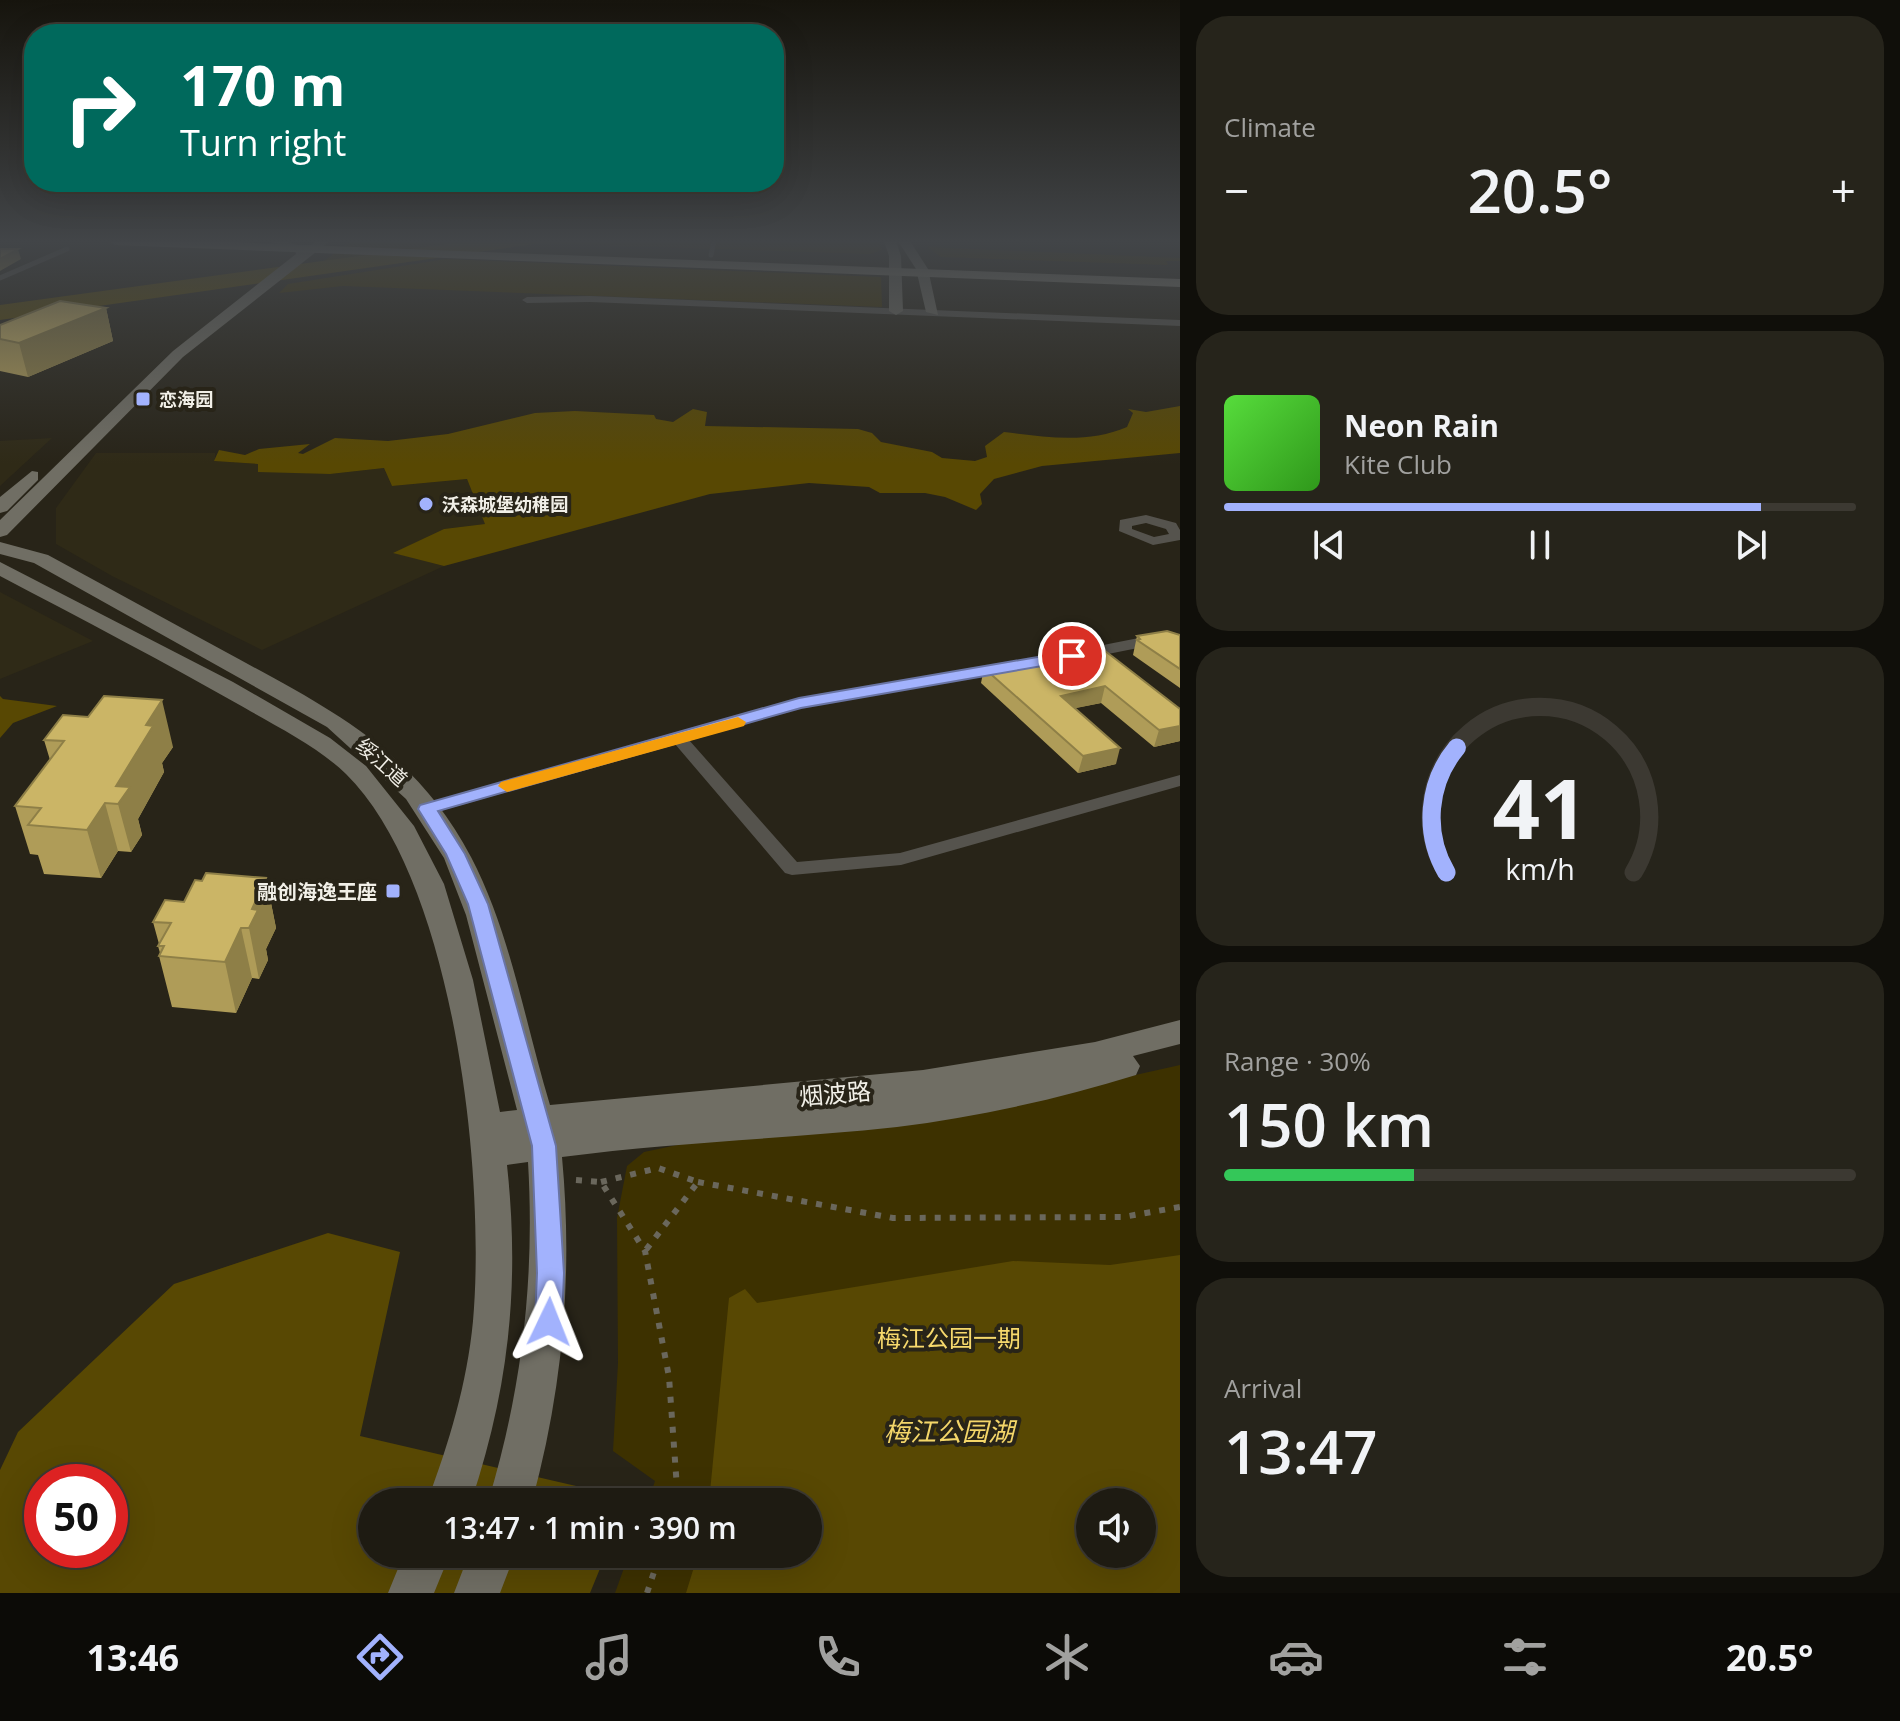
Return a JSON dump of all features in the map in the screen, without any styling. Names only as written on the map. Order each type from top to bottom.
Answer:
[{"type":"main road","points":[[0,507],[151,362],[211,315]]},
{"type":"main road","points":[[0,531],[168,363],[229,315]]},
{"type":"main road","points":[[30,502],[21,531],[30,549],[41,559]]},
{"type":"main road","name":"绥江道","points":[[2,563],[41,559],[336,722],[378,756],[427,809],[456,854],[478,904],[543,1147],[549,1322],[535,1420],[514,1488]]},
{"type":"main road","name":"绥江道","points":[[2,563],[311,737],[354,768],[380,796],[426,867],[444,918],[488,1140],[497,1279],[485,1390],[454,1488]]},
{"type":"main road","name":"烟波路","points":[[543,1147],[857,1092],[1047,1066],[1106,1054],[1180,1032]]},
{"type":"main road","name":"烟波路","points":[[488,1140],[543,1147],[630,1134],[899,1113],[1059,1085],[1180,1050]]},
{"type":"main road","points":[[411,1593],[421,1568]]},
{"type":"main road","points":[[477,1593],[487,1568]]},
{"type":"street","points":[[1008,315],[1180,323]]},
{"type":"street","points":[[1072,656],[1164,638],[1180,644]]},
{"type":"street","points":[[427,809],[799,703],[1026,664]]},
{"type":"street","points":[[679,738],[792,869],[901,859],[1180,780]]},
{"type":"path","points":[[543,1147],[601,1182],[645,1251],[669,1377],[677,1488]]},
{"type":"path","points":[[601,1182],[658,1168],[698,1182],[893,1218],[1123,1217],[1180,1207]]},
{"type":"path","points":[[645,1251],[698,1182]]},
{"type":"path","points":[[647,1593],[655,1568]]},
{"type":"shaded area","points":[[52,438],[0,486],[0,441]]},
{"type":"shaded area","points":[[96,453],[215,453],[215,461],[258,464],[258,471],[330,474],[384,468],[392,486],[467,479],[486,524],[444,529],[395,553],[444,566],[262,650],[112,576],[56,544],[56,508]]},
{"type":"shaded area","points":[[0,592],[93,641],[0,679]]},
{"type":"green space","name":"梅江公园一期","points":[[1180,1065],[1180,1593],[615,1593],[624,1568],[822,1568],[822,1488],[653,1488],[655,1481],[613,1451],[618,1363],[617,1218],[627,1166],[644,1152],[682,1144],[925,1122]]},
{"type":"water","points":[[0,315],[33,315],[0,320]]},
{"type":"water","points":[[1180,406],[1180,453],[1042,466],[994,479],[980,494],[982,504],[976,510],[945,497],[925,493],[880,493],[869,487],[809,483],[710,494],[444,566],[393,553],[444,529],[485,524],[467,479],[392,486],[384,468],[330,474],[258,472],[258,464],[214,461],[219,450],[245,455],[259,449],[310,444],[298,453],[303,454],[335,438],[388,441],[448,434],[535,413],[575,411],[654,415],[656,419],[673,422],[693,409],[707,412],[705,426],[858,429],[872,433],[881,442],[932,452],[942,458],[975,461],[987,457],[985,446],[1004,432],[1066,438],[1097,436],[1127,427],[1133,413],[1128,409],[1146,412]]},
{"type":"water","points":[[0,696],[3,699],[57,706],[13,723],[0,738]]},
{"type":"water","points":[[328,1233],[400,1252],[360,1436],[585,1488],[358,1488],[358,1568],[600,1568],[590,1593],[0,1593],[0,1470],[18,1432],[174,1284]]},
{"type":"water","name":"梅江公园湖","points":[[1180,1255],[1180,1593],[686,1593],[694,1568],[822,1568],[822,1488],[710,1488],[729,1298],[745,1289],[757,1303],[1013,1261],[1110,1265]]},
{"type":"building","points":[[24,315],[88,315],[19,343],[0,339],[0,325]]},
{"type":"building","points":[[1167,631],[1180,635],[1180,669],[1137,640],[1140,639],[1137,636]]},
{"type":"building","points":[[1100,647],[1180,709],[1180,726],[1159,730],[1105,686],[1061,696],[1120,748],[1083,756],[984,668]]},
{"type":"building","points":[[104,696],[162,700],[146,725],[153,726],[116,786],[130,787],[118,804],[105,803],[87,830],[28,825],[41,808],[15,806],[64,741],[44,740],[63,715],[88,717]]},
{"type":"building","points":[[206,873],[266,878],[252,909],[258,910],[249,928],[241,928],[225,962],[159,956],[164,946],[158,946],[171,923],[153,922],[165,900],[184,902],[195,880],[202,881]]},
{"type":"slow traffic","points":[[507,786],[738,722]]},
{"type":"place","name":"恋海园","points":[[143,399]]},
{"type":"place","name":"沃森城堡幼稚园","points":[[426,504]]},
{"type":"place","name":"融创海逸王座","points":[[393,891]]},
{"type":"route","points":[[549,1322],[551,1273],[544,1146],[478,904],[456,854],[427,809],[799,703],[1072,656]]}]
